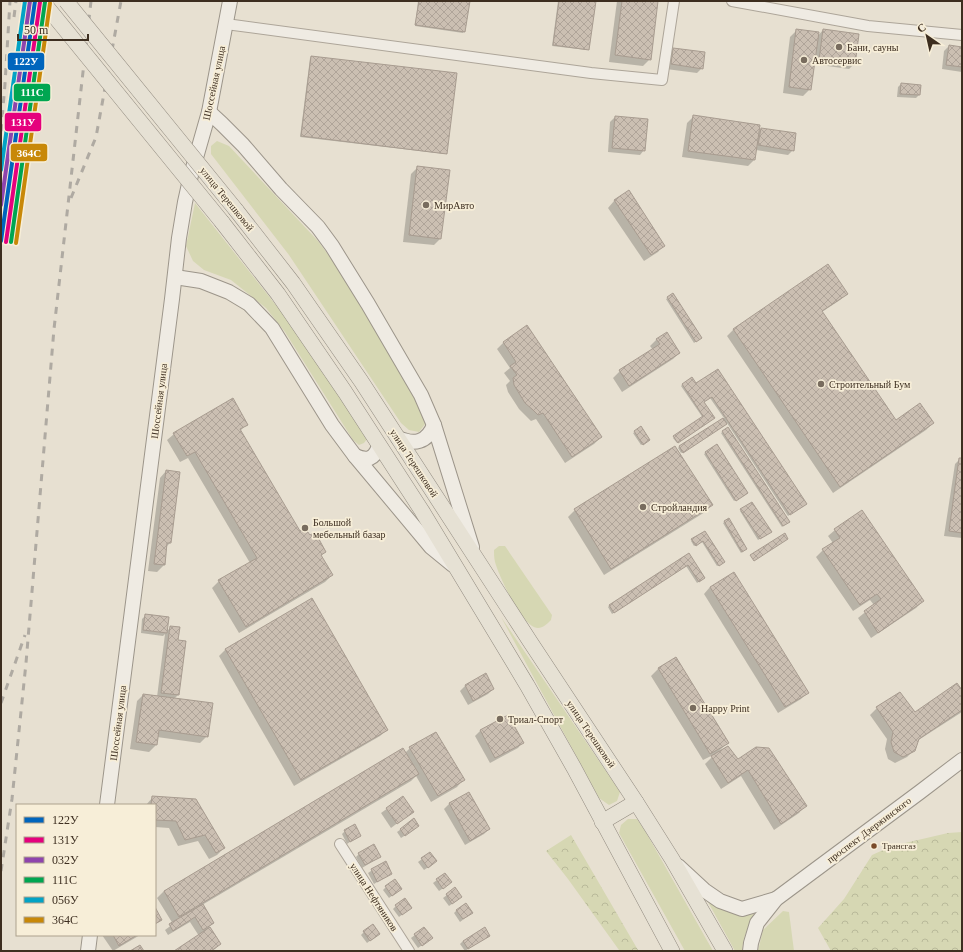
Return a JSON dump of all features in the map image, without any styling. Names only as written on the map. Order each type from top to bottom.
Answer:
[{"type":"main road","name":"улица Терешковой","points":[[42,1],[222,222],[278,294],[345,392],[422,511],[523,679],[562,747],[672,951]]},
{"type":"main road","name":"улица Терешковой","points":[[66,1],[236,210],[293,283],[334,340],[636,802],[672,859],[725,951]]},
{"type":"main road","name":"Шоссейная улица","points":[[107,804],[179,238],[191,175],[209,112],[230,1]]},
{"type":"main road","points":[[209,112],[243,146],[281,189],[318,227],[332,246],[396,352],[421,395],[434,425],[474,555]]},
{"type":"main road","points":[[175,277],[201,281],[229,292],[249,304],[260,314],[272,328],[332,425],[355,456],[431,547],[456,567]]},
{"type":"main road","points":[[398,438],[407,442],[422,440],[431,432],[434,425]]},
{"type":"main road","points":[[355,456],[364,460],[369,459],[374,455],[379,446]]},
{"type":"main road","points":[[472,594],[492,581]]},
{"type":"main road","name":"проспект Дзержинского","points":[[776,899],[962,760]]},
{"type":"main road","points":[[602,822],[636,802]]},
{"type":"main road","points":[[672,859],[704,890],[720,901],[742,909],[776,899]]},
{"type":"main road","points":[[750,951],[756,923],[776,899]]},
{"type":"main road","points":[[88,951],[90,936]]},
{"type":"street","points":[[226,24],[583,72],[662,80],[674,1]]},
{"type":"street","points":[[732,1],[868,26],[962,35]]},
{"type":"street","name":"улица Нефтяников","points":[[340,844],[409,951]]},
{"type":"green space","points":[[217,141],[229,146],[318,241],[344,276],[423,413],[425,424],[419,432],[409,430],[401,423],[289,255],[211,154],[211,146]]},
{"type":"green space","points":[[195,203],[298,333],[367,439],[364,443],[359,445],[353,440],[285,332],[266,308],[231,280],[204,270],[193,261],[186,246]]},
{"type":"green space","points":[[499,546],[505,546],[552,615],[551,620],[543,627],[538,628],[532,626],[525,620],[518,611],[506,589],[494,558],[494,550]]},
{"type":"green space","points":[[501,617],[620,792],[617,801],[609,805],[599,798]]},
{"type":"green space","points":[[628,819],[637,819],[644,829],[713,951],[685,951],[619,833],[621,825]]},
{"type":"green space","points":[[962,832],[962,951],[831,951],[818,928],[844,899],[872,855],[892,846],[948,833]]},
{"type":"green space","points":[[571,835],[638,950],[619,950],[546,851]]},
{"type":"green space","points":[[708,902],[736,914],[755,914],[746,932],[742,951],[735,951]]},
{"type":"green space","points":[[783,911],[789,912],[794,951],[758,951],[763,930]]},
{"type":"building","points":[[419,1],[470,1],[465,32],[415,25]]},
{"type":"building","points":[[559,1],[596,1],[589,50],[553,45]]},
{"type":"building","points":[[622,1],[658,1],[651,60],[615,55]]},
{"type":"building","name":"Автосервис","points":[[796,29],[819,32],[811,90],[789,87]]},
{"type":"building","name":"Бани, сауны","points":[[823,29],[859,34],[855,65],[819,60]]},
{"type":"building","points":[[949,45],[962,47],[962,67],[946,65]]},
{"type":"building","points":[[673,48],[705,52],[703,69],[671,64]]},
{"type":"building","points":[[311,56],[457,73],[447,154],[301,136]]},
{"type":"building","points":[[901,83],[921,85],[920,95],[900,94]]},
{"type":"building","points":[[693,115],[760,125],[755,160],[688,151]]},
{"type":"building","points":[[615,116],[648,119],[645,151],[612,148]]},
{"type":"building","points":[[761,128],[796,133],[794,151],[758,145]]},
{"type":"building","points":[[417,166],[450,170],[441,239],[409,235]]},
{"type":"building","points":[[629,190],[665,246],[651,255],[614,200]]},
{"type":"building","name":"Строительный Бум","points":[[828,264],[848,294],[822,311],[896,420],[920,403],[934,423],[840,487],[733,329]]},
{"type":"building","points":[[673,293],[702,338],[696,342],[667,297]]},
{"type":"building","points":[[527,325],[602,437],[572,457],[543,413],[538,415],[525,403],[514,385],[513,378],[517,375],[510,366],[516,362],[503,342]]},
{"type":"building","points":[[667,332],[680,353],[629,386],[619,370],[660,344],[656,339]]},
{"type":"building","points":[[718,369],[807,504],[790,515],[712,397],[704,402],[715,418],[678,443],[673,436],[703,416],[682,384],[692,377],[696,383]]},
{"type":"building","points":[[233,398],[248,425],[240,429],[300,531],[305,528],[310,535],[315,532],[326,552],[321,555],[333,575],[246,627],[218,580],[257,558],[195,452],[187,456],[173,433]]},
{"type":"building","points":[[723,418],[727,424],[683,453],[679,446]]},
{"type":"building","points":[[641,426],[650,440],[643,445],[634,431]]},
{"type":"building","points":[[728,427],[790,522],[783,526],[722,431]]},
{"type":"building","points":[[717,444],[748,493],[736,501],[705,452]]},
{"type":"building","name":"Стройландия","points":[[675,446],[713,505],[611,569],[574,509]]},
{"type":"building","points":[[959,458],[962,458],[962,533],[949,531]]},
{"type":"building","points":[[166,470],[180,472],[171,543],[167,543],[165,565],[154,564]]},
{"type":"building","points":[[752,502],[772,532],[760,539],[740,509]]},
{"type":"building","points":[[862,510],[924,601],[878,633],[864,611],[881,599],[877,594],[860,605],[822,549],[840,538],[834,529]]},
{"type":"building","points":[[729,518],[747,549],[742,552],[724,521]]},
{"type":"building","points":[[705,531],[725,562],[719,566],[703,541],[696,546],[691,539]]},
{"type":"building","points":[[785,533],[788,539],[754,561],[750,555]]},
{"type":"building","points":[[689,553],[705,578],[699,582],[688,565],[614,613],[609,605]]},
{"type":"building","points":[[734,572],[809,693],[785,707],[710,587]]},
{"type":"building","points":[[312,598],[388,730],[301,780],[225,649]]},
{"type":"building","points":[[145,614],[169,617],[167,633],[143,630]]},
{"type":"building","points":[[170,626],[180,627],[178,640],[186,641],[179,695],[161,693]]},
{"type":"building","points":[[676,657],[729,743],[710,754],[658,668]]},
{"type":"building","points":[[486,673],[494,689],[473,701],[465,685]]},
{"type":"building","points":[[957,683],[962,690],[962,710],[919,739],[915,751],[903,757],[894,752],[891,742],[893,732],[876,707],[900,692],[915,712]]},
{"type":"building","points":[[143,694],[213,703],[208,737],[159,730],[157,745],[136,742]]},
{"type":"building","points":[[508,715],[524,743],[495,758],[480,730]]},
{"type":"building","points":[[436,732],[465,780],[438,796],[409,747]]},
{"type":"building","points":[[728,746],[738,759],[756,747],[769,748],[807,806],[781,824],[748,770],[728,783],[711,756]]},
{"type":"building","points":[[403,748],[419,774],[179,917],[164,891]]},
{"type":"building","points":[[469,792],[490,829],[470,841],[449,803]]},
{"type":"building","points":[[152,796],[196,799],[225,848],[216,853],[205,835],[185,840],[176,821],[156,820],[156,804],[151,804]]},
{"type":"building","points":[[403,796],[414,812],[397,824],[386,808]]},
{"type":"building","points":[[414,818],[419,826],[405,836],[400,829]]},
{"type":"building","points":[[355,824],[361,836],[350,842],[344,830]]},
{"type":"building","points":[[374,844],[381,857],[365,865],[358,853]]},
{"type":"building","points":[[430,852],[437,861],[428,868],[421,858]]},
{"type":"building","points":[[386,861],[392,874],[377,882],[371,869]]},
{"type":"building","points":[[445,873],[452,882],[443,889],[436,879]]},
{"type":"building","points":[[395,879],[402,889],[392,896],[385,886]]},
{"type":"building","points":[[455,887],[462,897],[452,904],[446,894]]},
{"type":"building","points":[[405,898],[412,908],[402,915],[395,905]]},
{"type":"building","points":[[466,903],[473,913],[463,919],[456,910]]},
{"type":"building","points":[[203,904],[214,923],[203,930],[195,917],[173,931],[169,924]]},
{"type":"building","points":[[156,909],[162,920],[156,923]]},
{"type":"building","points":[[373,924],[380,934],[370,941],[363,931]]},
{"type":"building","points":[[210,927],[221,944],[211,951],[174,951]]},
{"type":"building","points":[[424,927],[433,938],[422,946],[414,934]]},
{"type":"building","points":[[485,927],[490,936],[468,949],[463,941]]},
{"type":"building","points":[[114,936],[135,936],[119,946]]},
{"type":"building","points":[[140,945],[144,951],[130,951]]},
{"type":"railway","points":[[1,131],[10,1]]},
{"type":"railway","points":[[14,17],[16,1]]},
{"type":"railway","points":[[1,871],[12,799],[26,663],[54,329],[91,1]]},
{"type":"railway","points":[[71,198],[96,137],[121,1]]},
{"type":"railway","points":[[1,703],[25,635]]},
{"type":"transit line","name":"056У","points":[[1,170],[25,1]]},
{"type":"transit line","name":"032У","points":[[1,205],[30,1]]},
{"type":"transit line","name":"122У","points":[[1,241],[35,1]]},
{"type":"transit line","name":"131У","points":[[6,242],[40,2]]},
{"type":"transit line","name":"111С","points":[[11,242],[45,2]]},
{"type":"transit line","name":"364С","points":[[16,243],[50,3]]},
{"type":"place","name":"Бани, сауны","points":[[839,47]]},
{"type":"place","name":"Автосервис","points":[[804,60]]},
{"type":"place","name":"МирАвто","points":[[426,205]]},
{"type":"place","name":"Строительный Бум","points":[[821,384]]},
{"type":"place","name":"Стройландия","points":[[643,507]]},
{"type":"place","name":"Большой мебельный базар","points":[[305,528]]},
{"type":"place","name":"Happy Print","points":[[693,708]]},
{"type":"place","name":"Триал-Спорт","points":[[500,719]]},
{"type":"place","name":"Трансгаз","points":[[874,846]]}]
